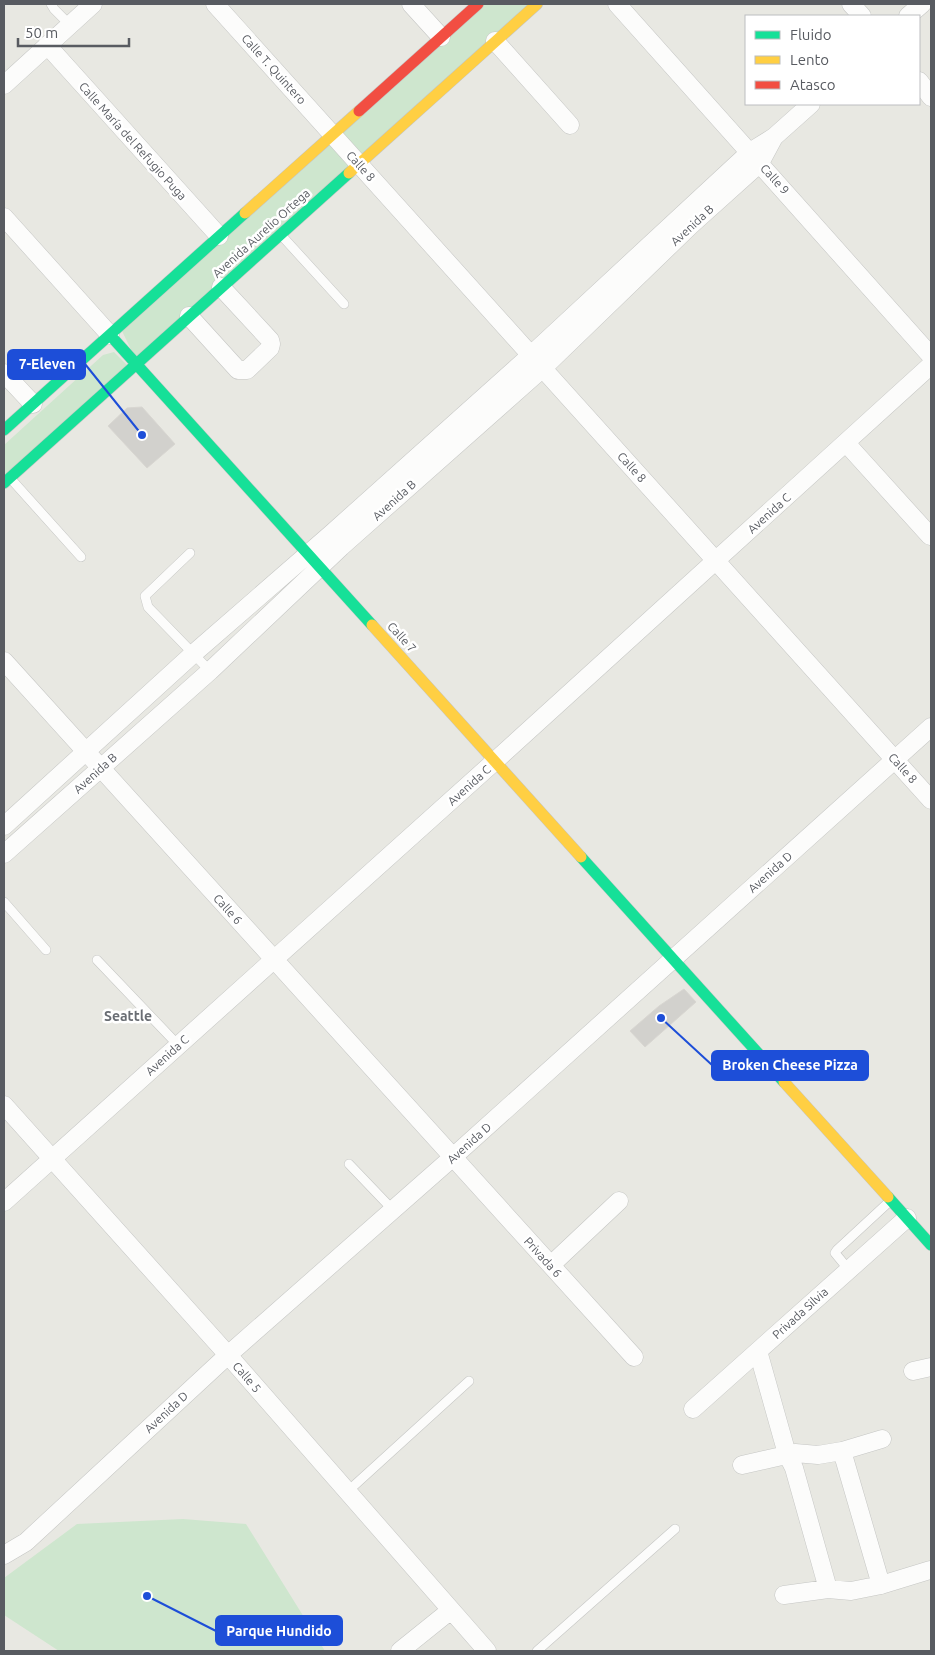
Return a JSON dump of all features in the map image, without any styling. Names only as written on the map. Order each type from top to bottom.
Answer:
[{"type":"main road","name":"Avenida Aurelio Ortega","points":[[4,430],[478,4]]},
{"type":"main road","name":"Avenida Aurelio Ortega","points":[[7,480],[537,4]]},
{"type":"main road","name":"Calle 7","points":[[110,335],[931,1245]]},
{"type":"street","points":[[4,85],[93,4]]},
{"type":"street","name":"Calle T. Quintero","points":[[215,4],[332,134]]},
{"type":"street","points":[[411,4],[441,37]]},
{"type":"street","name":"Calle 9","points":[[617,4],[931,356]]},
{"type":"street","points":[[851,4],[861,15]]},
{"type":"street","points":[[909,15],[922,4]]},
{"type":"street","points":[[495,41],[570,125]]},
{"type":"street","name":"Calle María del Refugio Puga","points":[[47,45],[219,236]]},
{"type":"street","points":[[920,82],[931,97]]},
{"type":"street","name":"Avenida B","points":[[4,826],[193,654],[686,220],[810,105]]},
{"type":"street","name":"Calle 8","points":[[332,134],[931,800]]},
{"type":"street","points":[[4,217],[110,335]]},
{"type":"street","name":"Avenida B","points":[[4,854],[210,671],[320,566],[543,368],[686,220]]},
{"type":"street","points":[[189,316],[238,370],[247,370],[270,348],[270,340],[221,287]]},
{"type":"street","name":"Avenida C","points":[[4,1202],[495,762],[931,365]]},
{"type":"street","points":[[4,373],[33,404]]},
{"type":"street","points":[[438,438],[449,451]]},
{"type":"street","points":[[846,443],[930,536]]},
{"type":"street","name":"Calle 6","points":[[4,661],[453,1157]]},
{"type":"street","name":"Avenida D","points":[[5,1553],[26,1542],[228,1355],[453,1157],[931,727]]},
{"type":"street","name":"Calle 5","points":[[4,1105],[228,1355],[487,1651]]},
{"type":"street","name":"Privada 6","points":[[453,1157],[634,1357]]},
{"type":"street","points":[[551,1265],[619,1202]]},
{"type":"street","name":"Privada Silvia","points":[[693,1409],[907,1218]]},
{"type":"street","points":[[764,1346],[828,1589]]},
{"type":"street","points":[[913,1371],[931,1367]]},
{"type":"street","points":[[742,1465],[842,1451],[882,1438]]},
{"type":"street","points":[[842,1451],[882,1585]]},
{"type":"street","points":[[784,1595],[828,1589],[851,1591],[882,1585],[930,1570]]},
{"type":"street","points":[[400,1651],[451,1610]]},
{"type":"lane","points":[[51,4],[70,25]]},
{"type":"lane","points":[[280,234],[344,304]]},
{"type":"lane","points":[[7,480],[81,557]]},
{"type":"lane","points":[[190,553],[145,596],[148,607],[210,671]]},
{"type":"lane","points":[[4,902],[46,950]]},
{"type":"lane","points":[[96,960],[178,1046]]},
{"type":"lane","points":[[349,1164],[393,1210]]},
{"type":"lane","points":[[849,1270],[835,1253],[891,1200]]},
{"type":"lane","points":[[347,1492],[469,1381]]},
{"type":"lane","points":[[537,1651],[675,1529]]},
{"type":"green space","points":[[481,4],[535,4],[137,362],[122,331]]},
{"type":"green space","points":[[114,352],[127,365],[4,482],[4,445],[103,355]]},
{"type":"green space","points":[[183,1519],[246,1524],[325,1651],[59,1651],[4,1615],[4,1578],[77,1524]]},
{"type":"building","points":[[142,407],[175,444],[147,468],[108,426],[127,408]]},
{"type":"building","points":[[684,989],[696,1002],[645,1047],[630,1031],[659,1006]]},
{"type":"traffic: fast","points":[[4,483],[349,173]]},
{"type":"traffic: fast","points":[[4,430],[245,213]]},
{"type":"traffic: fast","points":[[110,335],[372,625]]},
{"type":"traffic: fast","points":[[581,857],[784,1082]]},
{"type":"traffic: fast","points":[[888,1197],[931,1245]]},
{"type":"traffic: slow","points":[[349,173],[537,4]]},
{"type":"traffic: slow","points":[[245,213],[359,111]]},
{"type":"traffic: slow","points":[[372,625],[581,857]]},
{"type":"traffic: slow","points":[[784,1082],[888,1197]]},
{"type":"traffic: jam","points":[[359,111],[478,4]]},
{"type":"place","name":"7-Eleven","points":[[142,435]]},
{"type":"place","name":"Broken Cheese Pizza","points":[[661,1018]]},
{"type":"place","name":"Parque Hundido","points":[[147,1596]]},
{"type":"district","name":"Seattle","points":[[128,1016]]}]
